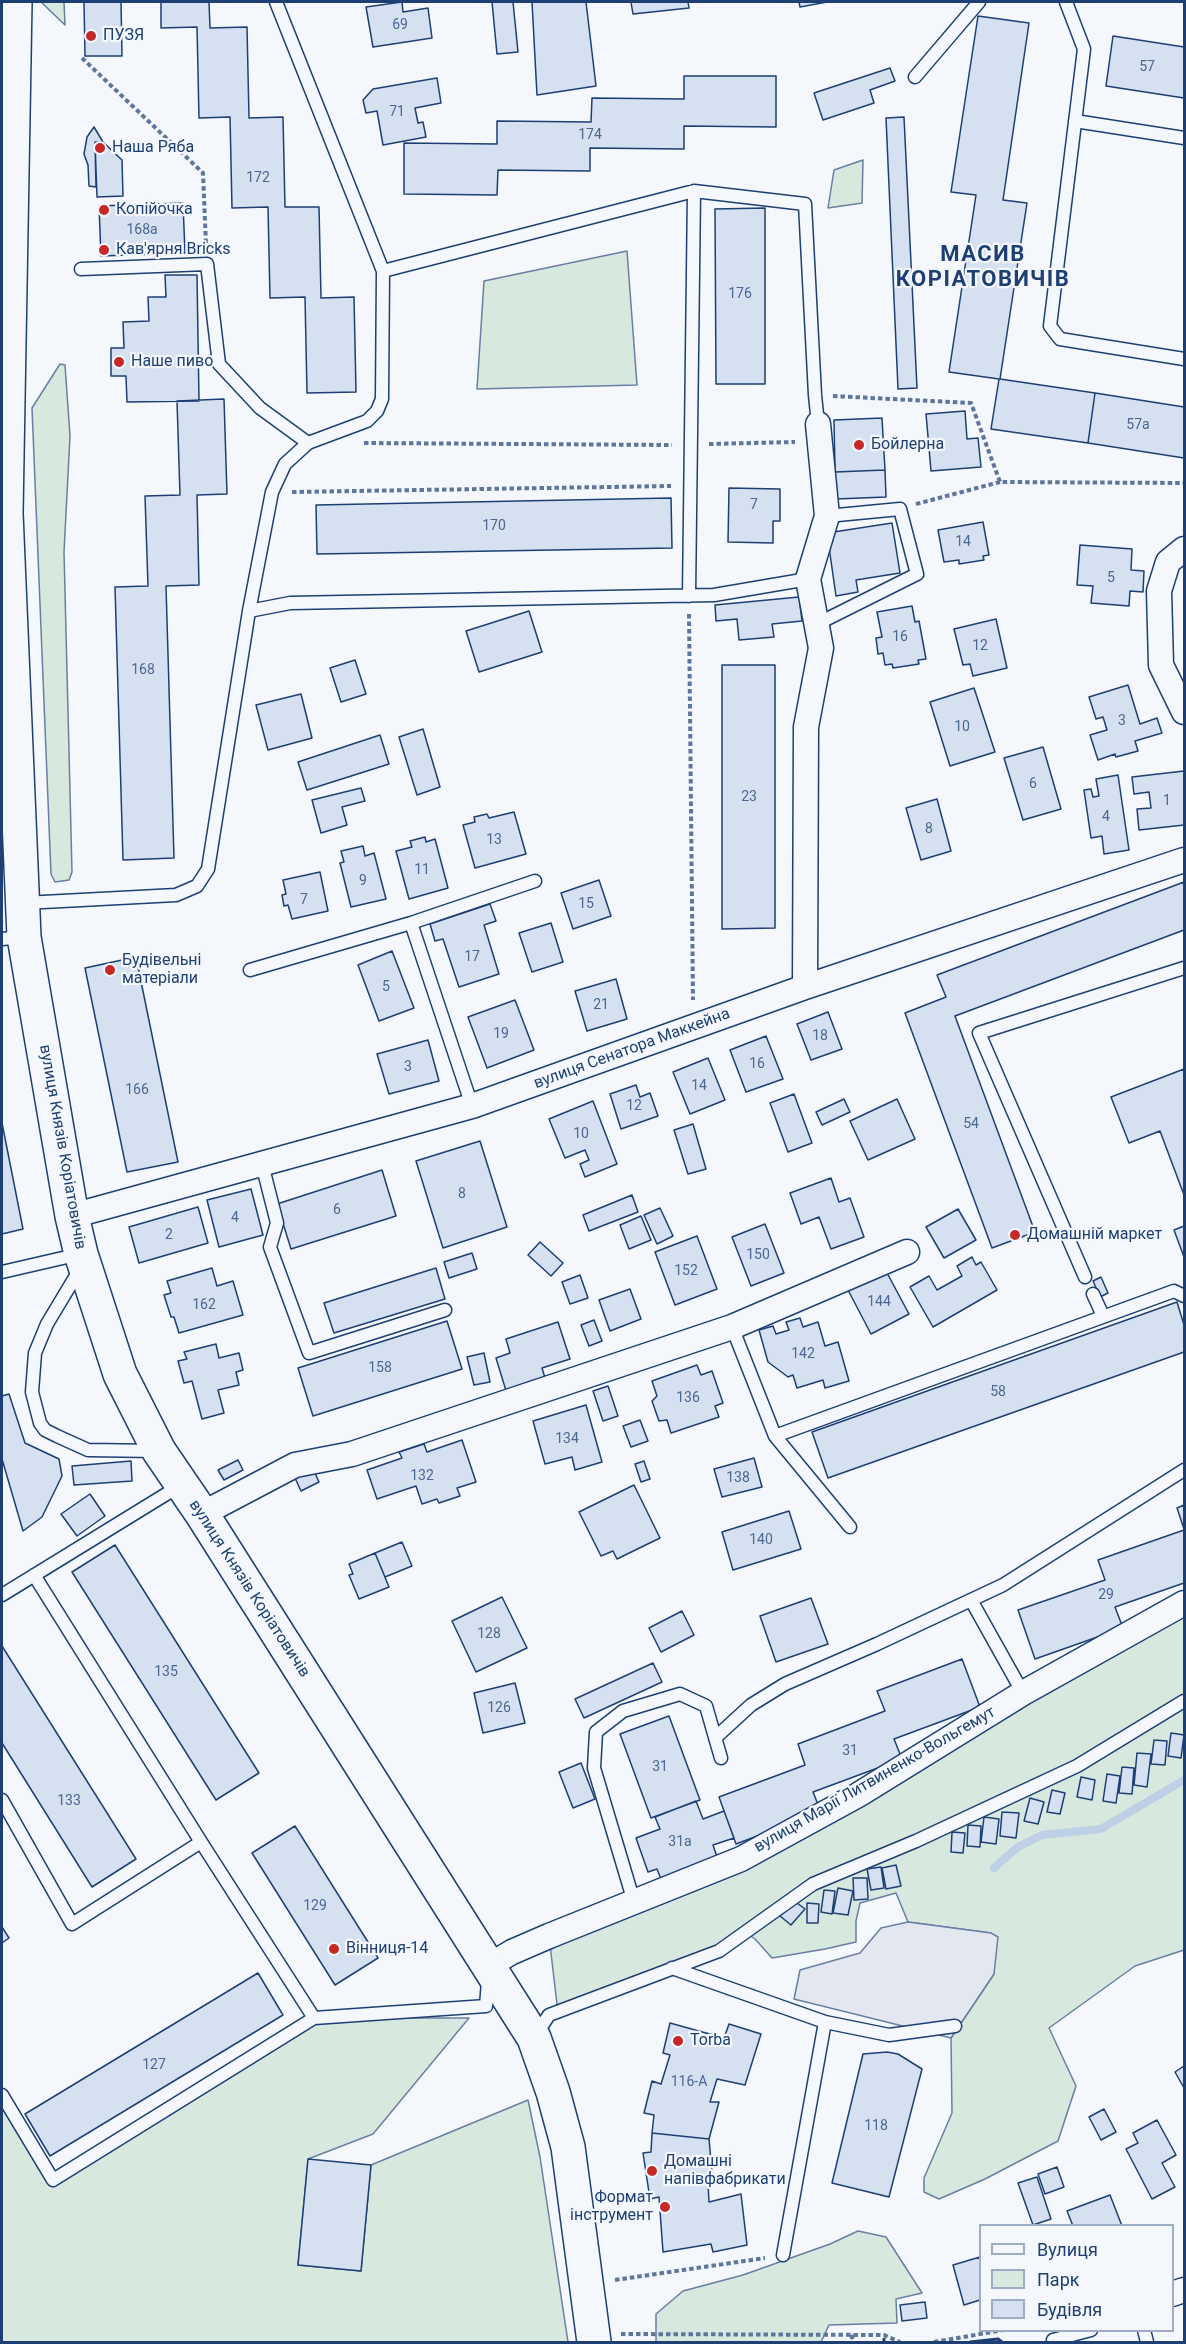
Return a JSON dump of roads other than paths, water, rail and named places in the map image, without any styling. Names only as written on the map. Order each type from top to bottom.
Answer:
[{"type":"main road","name":"вулиця Князів Коріатовичів","points":[[15,2],[8,43],[5,377],[7,701],[23,903],[13,938],[82,1259],[120,1374],[159,1451],[202,1514],[534,2037],[553,2092],[568,2148],[607,2338]]},
{"type":"street","points":[[805,987],[807,727],[821,648],[808,579],[826,516],[819,433]]},
{"type":"street","points":[[1185,549],[1168,562],[1159,591],[1161,665],[1185,712]]},
{"type":"street","name":"вулиця Сенатора Маккейна","points":[[72,1216],[472,1106],[805,987],[1185,860]]},
{"type":"street","points":[[202,1514],[294,1466],[352,1454],[732,1328],[907,1252]]},
{"type":"street","name":"вулиця Марії Литвиненко-Вольгемут","points":[[490,1965],[512,1952],[549,1936],[741,1859],[858,1794],[1023,1693],[1185,1603]]},
{"type":"lane","points":[[23,903],[176,895],[197,886],[208,869],[249,611],[272,492],[285,464],[308,443],[367,421],[377,411],[382,399],[382,271],[276,2]]},
{"type":"lane","points":[[915,77],[979,2]]},
{"type":"lane","points":[[1066,2],[1084,49],[1050,326],[1060,339],[1185,358]]},
{"type":"lane","points":[[1075,121],[1185,138]]},
{"type":"lane","points":[[382,271],[694,191],[805,204],[814,396],[819,433]]},
{"type":"lane","points":[[689,596],[694,191]]},
{"type":"lane","points":[[81,269],[207,264],[219,364],[260,408],[308,443]]},
{"type":"lane","points":[[816,624],[917,574],[900,509],[826,516]]},
{"type":"lane","points":[[249,611],[290,603],[714,595],[808,579]]},
{"type":"lane","points":[[250,970],[411,923],[535,881]]},
{"type":"lane","points":[[411,923],[472,1106]]},
{"type":"lane","points":[[1085,1277],[979,1033],[1185,968]]},
{"type":"lane","points":[[262,1164],[277,1223],[270,1247],[309,1353],[445,1310]]},
{"type":"lane","points":[[2,1272],[82,1259]]},
{"type":"lane","points":[[82,1259],[47,1324],[36,1353],[32,1392],[40,1423],[51,1433],[88,1450],[159,1451]]},
{"type":"lane","points":[[775,1436],[1174,1291],[1185,1296]]},
{"type":"lane","points":[[1093,1294],[1103,1316]]},
{"type":"lane","points":[[732,1328],[775,1436],[850,1527]]},
{"type":"lane","points":[[715,1738],[751,1705],[785,1684],[1003,1585],[1185,1470]]},
{"type":"lane","points":[[2,1595],[182,1484]]},
{"type":"lane","points":[[34,1575],[314,2018]]},
{"type":"lane","points":[[971,1600],[1023,1693]]},
{"type":"lane","points":[[634,1902],[594,1767],[596,1732],[623,1711],[680,1694],[706,1706],[720,1758]]},
{"type":"lane","points":[[534,2037],[549,2015],[719,1951],[813,1884],[916,1841],[1077,1766],[1185,1701]]},
{"type":"lane","points":[[2,1800],[72,1924],[201,1842]]},
{"type":"lane","points":[[2,2095],[53,2180],[314,2018],[486,2006],[490,1965]]},
{"type":"lane","points":[[672,1968],[825,2022],[889,2035],[955,2026]]},
{"type":"lane","points":[[783,2255],[825,2022]]},
{"type":"lane","points":[[1054,2343],[1053,2340],[1087,2332]]},
{"type":"waterway","points":[[994,1868],[1018,1847],[1042,1835],[1101,1829],[1184,1780]]},
{"type":"place","name":"ПУЗЯ","points":[[91,36]]},
{"type":"place","name":"Наша Ряба","points":[[100,148]]},
{"type":"place","name":"Копійочка","points":[[104,210]]},
{"type":"place","name":"Кав'ярня Bricks","points":[[104,250]]},
{"type":"place","name":"Наше пиво","points":[[119,362]]},
{"type":"place","name":"Бойлерна","points":[[859,445]]},
{"type":"place","name":"Будівельні матеріали","points":[[110,970]]},
{"type":"place","name":"Домашній маркет","points":[[1015,1235]]},
{"type":"place","name":"Вінниця-14","points":[[334,1949]]},
{"type":"place","name":"Torba","points":[[678,2041]]},
{"type":"place","name":"Домашні напівфабрикати","points":[[652,2171]]},
{"type":"place","name":"Формат інструмент","points":[[665,2207]]},
{"type":"district","name":"МАСИВ КОРІАТОВИЧІВ","points":[[983,268]]}]
